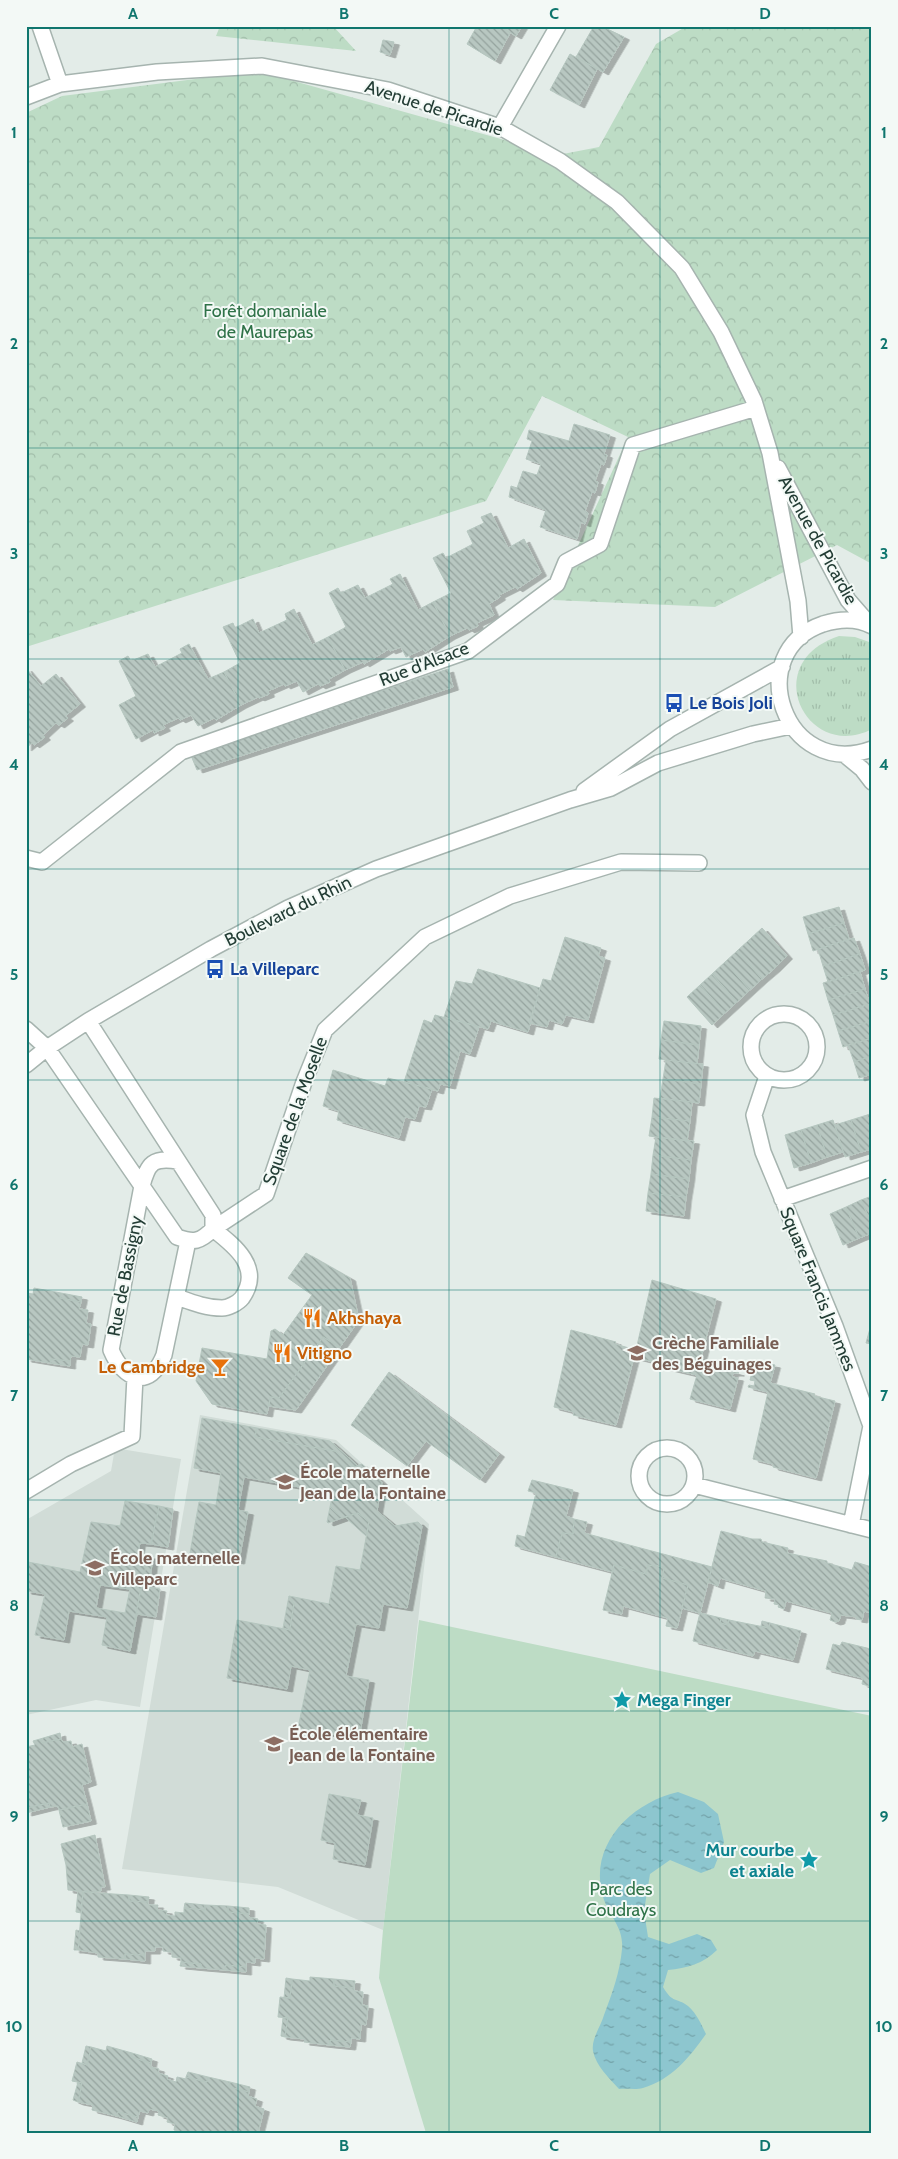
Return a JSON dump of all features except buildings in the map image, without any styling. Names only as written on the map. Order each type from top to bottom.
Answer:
[{"type":"street","points":[[40,26],[60,84]]},
{"type":"street","points":[[500,127],[558,26]]},
{"type":"street","name":"Avenue de Picardie","points":[[26,97],[60,84],[157,72],[262,66],[388,90],[500,127],[560,161],[618,202],[682,268],[722,332],[756,408],[770,453],[798,601],[801,637]]},
{"type":"street","name":"Rue d'Alsace","points":[[26,858],[42,862],[181,752],[468,650],[557,584],[566,562],[600,544],[633,445],[756,408]]},
{"type":"street","name":"Avenue de Picardie","points":[[770,453],[848,600],[870,625]]},
{"type":"street","points":[[870,625],[851,620],[833,621],[816,627],[801,637],[790,651],[782,668],[779,688],[781,701],[791,726],[801,738],[814,747],[829,753],[845,755],[862,753],[872,749]]},
{"type":"street","name":"Boulevard du Rhin","points":[[570,800],[670,729],[782,668]]},
{"type":"street","name":"Boulevard du Rhin","points":[[26,1066],[47,1048],[88,1021],[211,949],[288,908],[376,869],[570,800],[611,788],[658,763],[753,734],[791,726]]},
{"type":"street","points":[[845,755],[862,769],[872,782]]},
{"type":"street","name":"Square de la Moselle","points":[[213,1229],[266,1194],[300,1092],[325,1030],[425,937],[510,896],[621,862],[699,863]]},
{"type":"street","points":[[777,1014],[800,1017],[808,1024],[816,1038],[817,1053],[813,1063],[798,1078],[782,1080],[767,1076],[758,1069],[751,1053],[752,1036],[766,1018],[777,1014]]},
{"type":"street","points":[[26,1492],[72,1464],[132,1436],[135,1377],[144,1377],[159,1368],[164,1355],[188,1241],[203,1239],[213,1229],[213,1215],[88,1021]]},
{"type":"street","name":"Rue de Bassigny","points":[[26,1029],[47,1048],[177,1237],[188,1241]]},
{"type":"street","name":"Square Francis Jammes","points":[[767,1076],[754,1116],[763,1152],[835,1326],[871,1426],[851,1525]]},
{"type":"street","name":"Rue de Bassigny","points":[[135,1377],[127,1375],[117,1364],[111,1350],[142,1186],[146,1168],[153,1162],[165,1159],[178,1161]]},
{"type":"street","name":"Square Francis Jammes","points":[[782,1199],[872,1168]]},
{"type":"street","points":[[177,1297],[203,1305],[224,1308],[239,1302],[248,1288],[250,1272],[242,1255],[213,1229]]},
{"type":"street","points":[[694,1485],[872,1530]]},
{"type":"shaded area","name":"École élémentaire Jean de la Fontaine","points":[[200,1415],[336,1440],[429,1524],[383,1930],[278,1887],[122,1869]]},
{"type":"shaded area","name":"École maternelle Villeparc","points":[[115,1448],[181,1459],[140,1707],[96,1700],[26,1715],[26,1520],[111,1471]]},
{"type":"green space","points":[[220,26],[333,26],[356,51],[216,36]]},
{"type":"green space","name":"Forêt domaniale de Maurepas","points":[[687,26],[872,26],[872,564],[837,545],[715,607],[553,600],[628,437],[542,396],[486,501],[26,647],[26,113],[62,96],[258,71],[558,155],[599,147],[656,44]]},
{"type":"green space","points":[[839,636],[855,637],[872,643],[872,729],[849,736],[828,733],[811,722],[800,705],[796,686],[800,667],[814,649]]},
{"type":"green space","name":"Parc des Coudrays","points":[[419,1620],[872,1716],[872,2133],[426,2133],[379,1978]]},
{"type":"water","points":[[678,1792],[704,1802],[718,1814],[724,1842],[714,1868],[701,1873],[670,1860],[650,1874],[644,1911],[648,1937],[669,1944],[697,1934],[711,1940],[717,1950],[706,1959],[694,1965],[668,1970],[663,1987],[672,1998],[684,2003],[691,2009],[699,2019],[706,2034],[679,2067],[662,2079],[643,2088],[619,2089],[600,2067],[593,2051],[595,2037],[615,1983],[622,1949],[619,1929],[604,1900],[600,1881],[601,1862],[607,1845],[616,1830],[629,1817],[644,1806]]},
{"type":"place","name":"Le Bois Joli","points":[[674,703]]},
{"type":"place","name":"La Villeparc","points":[[215,969]]},
{"type":"place","name":"Akhshaya","points":[[312,1318]]},
{"type":"place","name":"Vitigno","points":[[282,1353]]},
{"type":"place","name":"Crèche Familiale des Béguinages","points":[[637,1353]]},
{"type":"place","name":"Le Cambridge","points":[[220,1367]]},
{"type":"place","name":"École maternelle Jean de la Fontaine","points":[[285,1482]]},
{"type":"place","name":"École maternelle Villeparc","points":[[95,1568]]},
{"type":"place","name":"Mega Finger","points":[[622,1700]]},
{"type":"place","name":"École élémentaire Jean de la Fontaine","points":[[274,1744]]},
{"type":"place","name":"Mur courbe et axiale","points":[[809,1860]]}]
